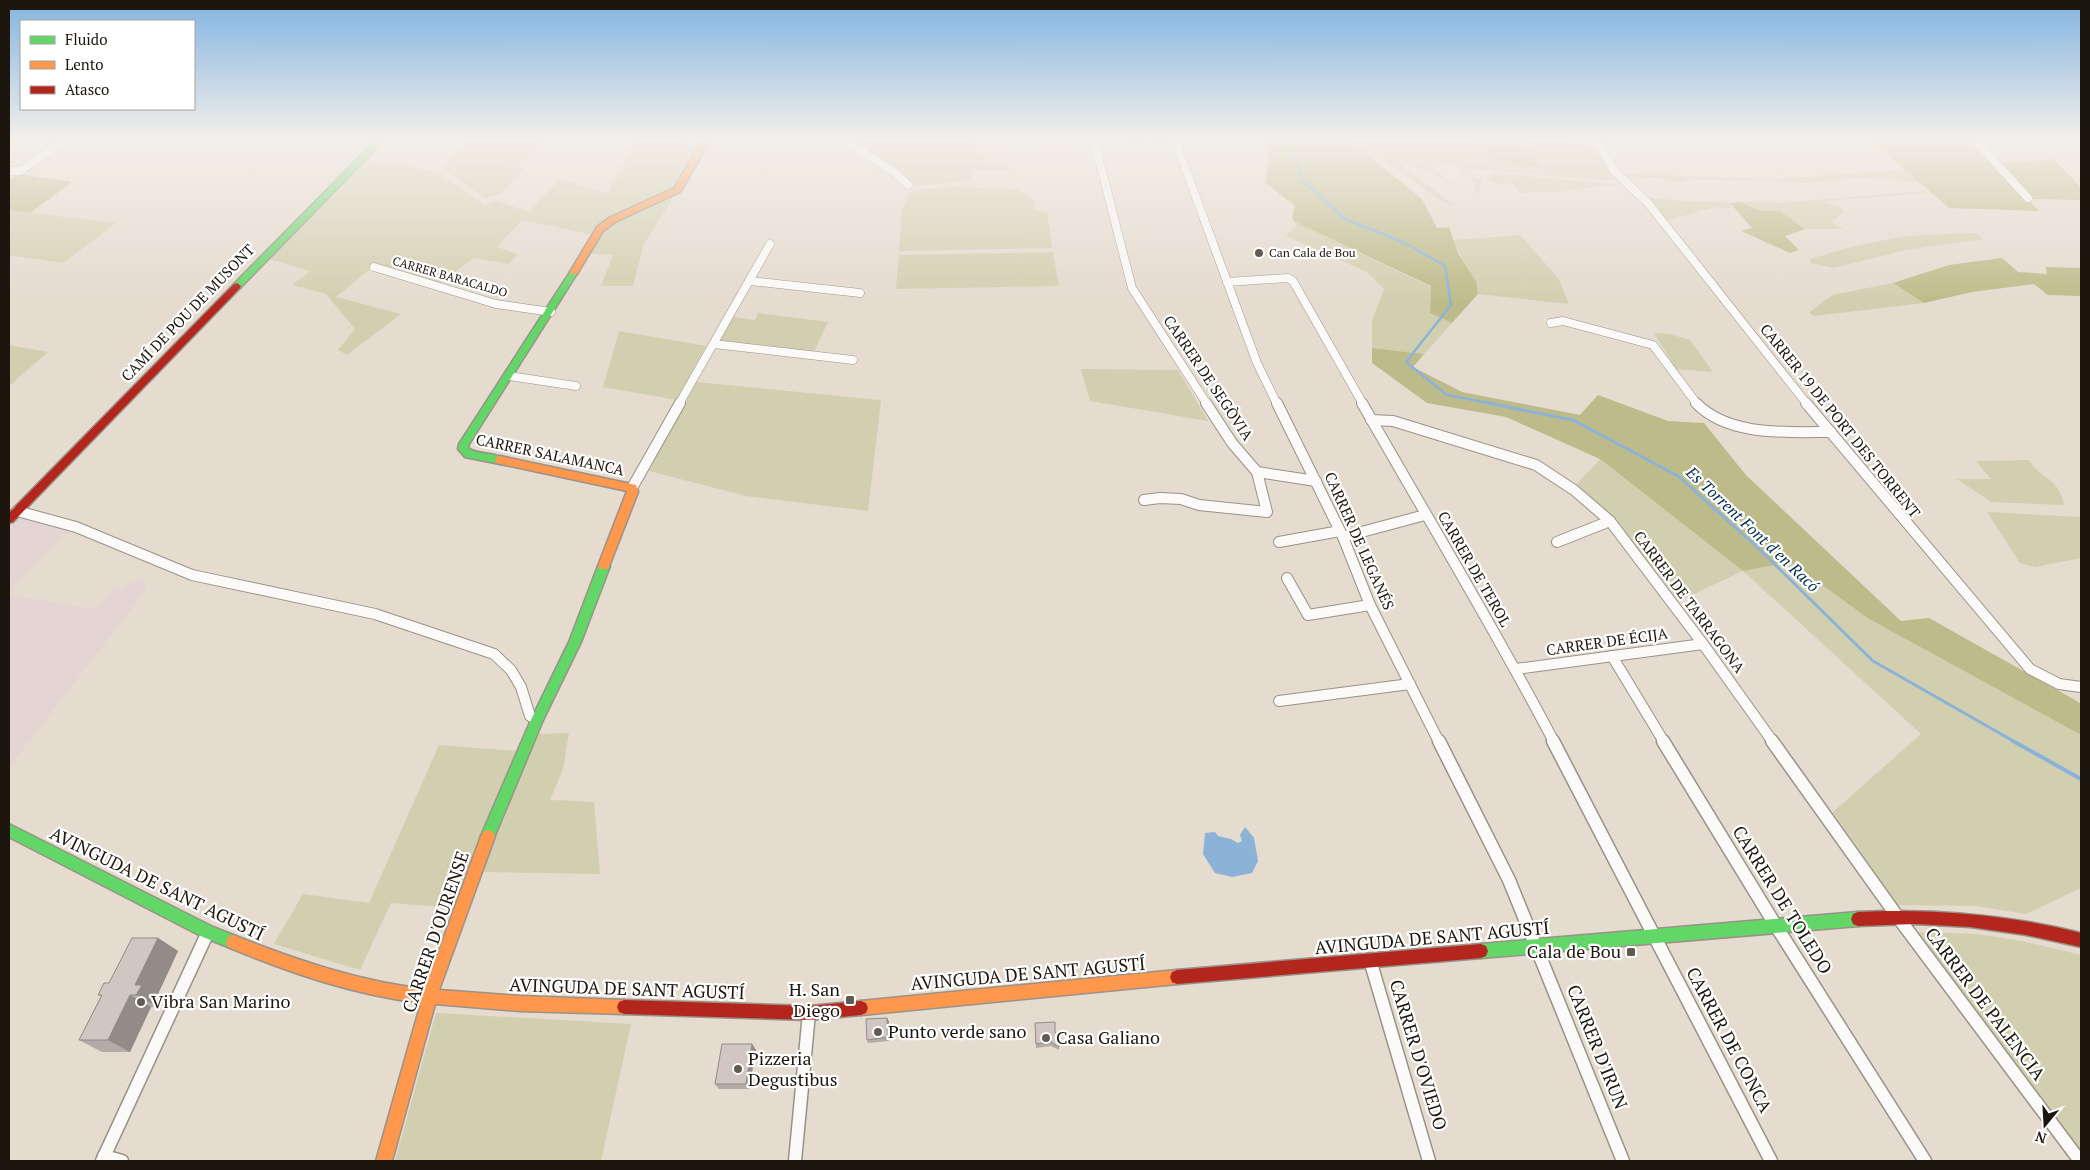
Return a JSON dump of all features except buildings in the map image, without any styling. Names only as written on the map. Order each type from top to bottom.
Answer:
[{"type":"street","name":"CAMÍ DE POU DE MUSONT","points":[[13,515],[329,193]]},
{"type":"street","name":"CARRER SALAMANCA","points":[[537,720],[575,642],[632,488],[465,452],[463,449],[464,444],[551,312],[600,229],[612,220],[671,193]]},
{"type":"street","name":"CARRER DE SEGÒVIA","points":[[1108,193],[1132,288],[1232,444],[1257,472],[1267,512],[1199,505],[1181,499],[1160,498],[1144,500]]},
{"type":"street","name":"CARRER DE LEGANÉS","points":[[1193,193],[1257,362],[1341,534],[1370,605],[1509,880],[1537,946]]},
{"type":"street","name":"CARRER 19 DE PORT DES TORRENT","points":[[1637,193],[1648,203],[1798,394],[2030,669],[2059,684],[2081,687]]},
{"type":"street","points":[[2023,193],[2028,198]]},
{"type":"street","points":[[632,488],[770,244]]},
{"type":"street","name":"CARRER BARACALDO","points":[[374,267],[496,304],[551,312]]},
{"type":"street","name":"CARRER DE TEROL","points":[[1227,282],[1260,282],[1288,278],[1293,281],[1425,515],[1516,669],[1654,936]]},
{"type":"street","points":[[750,281],[860,293]]},
{"type":"street","points":[[1551,323],[1563,321],[1653,346],[1658,350],[1700,407],[1724,421],[1774,432],[1830,432]]},
{"type":"street","points":[[714,344],[853,360]]},
{"type":"street","points":[[509,376],[576,386]]},
{"type":"street","name":"CARRER DE TARRAGONA","points":[[1371,420],[1393,421],[1536,464],[1574,490],[1610,521],[1703,644],[1897,916]]},
{"type":"street","points":[[1257,472],[1316,481]]},
{"type":"street","points":[[13,515],[76,527],[192,575],[375,614],[494,654],[511,670],[521,687],[530,716],[537,720]]},
{"type":"street","points":[[1279,542],[1341,534],[1425,515]]},
{"type":"street","points":[[1557,542],[1610,521]]},
{"type":"street","points":[[1287,578],[1308,615],[1370,605]]},
{"type":"street","name":"CARRER DE ÉCIJA","points":[[1516,669],[1703,644]]},
{"type":"street","name":"CARRER DE TOLEDO","points":[[1612,656],[1776,926],[1925,1161]]},
{"type":"street","points":[[1279,701],[1410,684]]},
{"type":"street","name":"CARRER D'OURENSE","points":[[384,1161],[430,996],[498,809],[537,720]]},
{"type":"street","name":"AVINGUDA DE SANT AGUSTÍ","points":[[9,830],[208,932],[273,959],[349,982],[430,996],[530,1004],[809,1013],[1032,990],[1897,916],[1944,916],[1978,919],[2014,924],[2081,940]]},
{"type":"street","name":"CARRER DE PALENCIA","points":[[1897,916],[2080,1161]]},
{"type":"street","points":[[122,1161],[103,1159],[208,932]]},
{"type":"street","name":"CARRER DE CONCA","points":[[1654,936],[1771,1161]]},
{"type":"street","name":"CARRER D'IRUN","points":[[1537,946],[1623,1161]]},
{"type":"street","name":"CARRER D'OVIEDO","points":[[1370,960],[1429,1161]]},
{"type":"street","points":[[795,1161],[809,1013]]},
{"type":"shaded area","points":[[9,193],[58,193],[30,213],[9,210]]},
{"type":"shaded area","points":[[334,193],[467,193],[485,205],[496,201],[529,212],[547,193],[662,193],[601,222],[590,234],[522,220],[497,247],[518,254],[509,264],[474,258],[438,285],[374,266],[336,297],[401,314],[347,355],[338,350],[355,329],[326,294],[292,285],[310,271],[268,259]]},
{"type":"shaded area","points":[[477,193],[501,193],[500,194],[485,198]]},
{"type":"shaded area","points":[[910,193],[1023,193],[1034,201],[1035,210],[1047,212],[1052,248],[899,251],[902,210]]},
{"type":"shaded area","points":[[1278,193],[1414,193],[1422,199],[1437,228],[1449,227],[1458,253],[1476,281],[1478,294],[1452,323],[1430,313],[1431,286],[1295,222],[1292,218],[1295,206]]},
{"type":"shaded area","points":[[1429,193],[1437,193],[1456,207]]},
{"type":"shaded area","points":[[1906,193],[1926,193],[1821,201],[1842,208],[1844,212],[1831,222],[1843,229],[1805,229],[1780,211],[1762,211],[1739,202],[1780,203]]},
{"type":"shaded area","points":[[1931,193],[2081,193],[2081,200],[2028,199],[2039,211],[1949,208]]},
{"type":"shaded area","points":[[1643,196],[1730,203],[1731,208],[1714,207],[1665,221]]},
{"type":"shaded area","points":[[673,197],[644,244],[633,286],[601,286],[613,255],[588,253],[605,228],[636,211]]},
{"type":"shaded area","points":[[1739,202],[1762,211],[1780,211],[1805,229],[1785,236],[1799,250],[1790,253],[1741,231],[1752,228],[1730,203]]},
{"type":"shaded area","points":[[9,210],[116,223],[63,263],[9,255]]},
{"type":"shaded area","points":[[1295,222],[1431,287],[1430,313],[1452,323],[1424,354],[1372,348],[1372,321],[1384,289],[1367,272],[1286,236],[1296,226]]},
{"type":"shaded area","points":[[1976,233],[1983,239],[1906,250],[1834,268],[1810,263],[1810,259],[1851,247],[1904,236]]},
{"type":"shaded area","points":[[1520,235],[1559,279],[1569,304],[1478,294],[1474,280],[1454,240]]},
{"type":"shaded area","points":[[1053,252],[1059,286],[896,289],[899,255]]},
{"type":"shaded area","points":[[2002,258],[2018,272],[2047,274],[2046,267],[2081,268],[2081,296],[2048,295],[2034,284],[1972,292],[1924,303],[1893,283],[1949,265]]},
{"type":"shaded area","points":[[1893,283],[1924,303],[1814,316],[1809,313],[1832,295]]},
{"type":"shaded area","points":[[758,313],[828,322],[813,354],[719,342],[733,317],[755,320]]},
{"type":"shaded area","points":[[619,331],[706,346],[677,400],[603,387]]},
{"type":"shaded area","points":[[1654,333],[1669,334],[1690,340],[1713,372],[1676,369]]},
{"type":"shaded area","points":[[9,345],[48,352],[9,386]]},
{"type":"shaded area","points":[[1372,348],[1424,354],[1413,367],[1462,392],[1580,415],[1598,395],[1668,421],[1704,423],[1746,475],[1901,621],[1929,618],[2075,700],[2081,704],[2081,735],[1869,619],[1790,562],[1743,571],[1600,459],[1506,417],[1427,403],[1372,363]]},
{"type":"shaded area","points":[[1081,369],[1178,370],[1208,421],[1090,401]]},
{"type":"shaded area","points":[[696,382],[881,400],[868,511],[746,496],[649,471]]},
{"type":"shaded area","points":[[1600,459],[1743,571],[1679,601],[1614,519],[1576,485]]},
{"type":"shaded area","points":[[2029,460],[2039,472],[2058,488],[2064,505],[1991,502],[1957,479],[1991,479],[1976,461]]},
{"type":"shaded area","points":[[1987,512],[2081,517],[2081,558],[2035,567],[2020,563]]},
{"type":"shaded area","points":[[17,517],[68,531],[9,589],[9,525]]},
{"type":"shaded area","points":[[1790,562],[1869,619],[2081,735],[2081,888],[2026,914],[1977,906],[1898,905],[1833,812],[1921,734],[1743,571]]},
{"type":"shaded area","points":[[143,577],[146,590],[9,767],[9,595],[95,609],[113,589],[122,589]]},
{"type":"shaded area","points":[[569,733],[563,769],[550,800],[594,802],[600,874],[484,872],[495,833],[538,734]]},
{"type":"shaded area","points":[[439,745],[517,751],[456,908],[391,903],[360,970],[274,944],[303,894],[369,903]]},
{"type":"shaded area","points":[[1918,932],[1977,934],[2027,942],[2081,955],[2081,1151]]},
{"type":"shaded area","points":[[436,1013],[631,1024],[601,1161],[395,1161]]},
{"type":"water","points":[[1245,827],[1254,838],[1258,861],[1252,873],[1232,877],[1215,873],[1203,854],[1205,833],[1215,832],[1218,836],[1238,843],[1242,841],[1240,835]]},
{"type":"waterway","name":"Es Torrent Font d'en Racó","points":[[1316,193],[1345,219],[1403,242],[1445,266],[1451,305],[1406,362],[1447,395],[1494,404]]},
{"type":"waterway","name":"Es Torrent Font d'en Racó","points":[[1488,403],[1573,420],[1678,476],[1756,546],[1873,661],[2015,742]]},
{"type":"waterway","name":"Es Torrent Font d'en Racó","points":[[2013,741],[2081,779]]},
{"type":"traffic: fast","points":[[237,286],[329,193]]},
{"type":"traffic: fast","points":[[500,460],[469,454],[463,449],[464,444],[574,272]]},
{"type":"traffic: fast","points":[[488,836],[537,720],[575,642],[604,566]]},
{"type":"traffic: fast","points":[[9,830],[208,932],[233,942]]},
{"type":"traffic: fast","points":[[1481,951],[1858,919]]},
{"type":"traffic: slow","points":[[574,272],[600,229],[612,220],[671,193]]},
{"type":"traffic: slow","points":[[500,460],[632,488],[633,492],[604,566]]},
{"type":"traffic: slow","points":[[384,1161],[430,996],[488,836]]},
{"type":"traffic: slow","points":[[233,942],[319,974],[348,982],[416,995],[485,1002],[624,1007]]},
{"type":"traffic: slow","points":[[861,1008],[1177,977]]},
{"type":"traffic: jam","points":[[9,519],[237,286]]},
{"type":"traffic: jam","points":[[1858,919],[1915,917],[1970,920],[2026,928],[2081,940]]},
{"type":"traffic: jam","points":[[1177,977],[1481,951]]},
{"type":"traffic: jam","points":[[624,1007],[809,1013],[861,1008]]},
{"type":"place","name":"Can Cala de Bou","points":[[1259,253]]},
{"type":"place","name":"Cala de Bou","points":[[1631,952]]},
{"type":"place","name":"H. San Diego","points":[[850,1000]]},
{"type":"place","name":"Vibra San Marino","points":[[141,1002]]},
{"type":"place","name":"Punto verde sano","points":[[878,1032]]},
{"type":"place","name":"Casa Galiano","points":[[1046,1038]]},
{"type":"place","name":"Pizzeria Degustibus","points":[[738,1069]]}]
